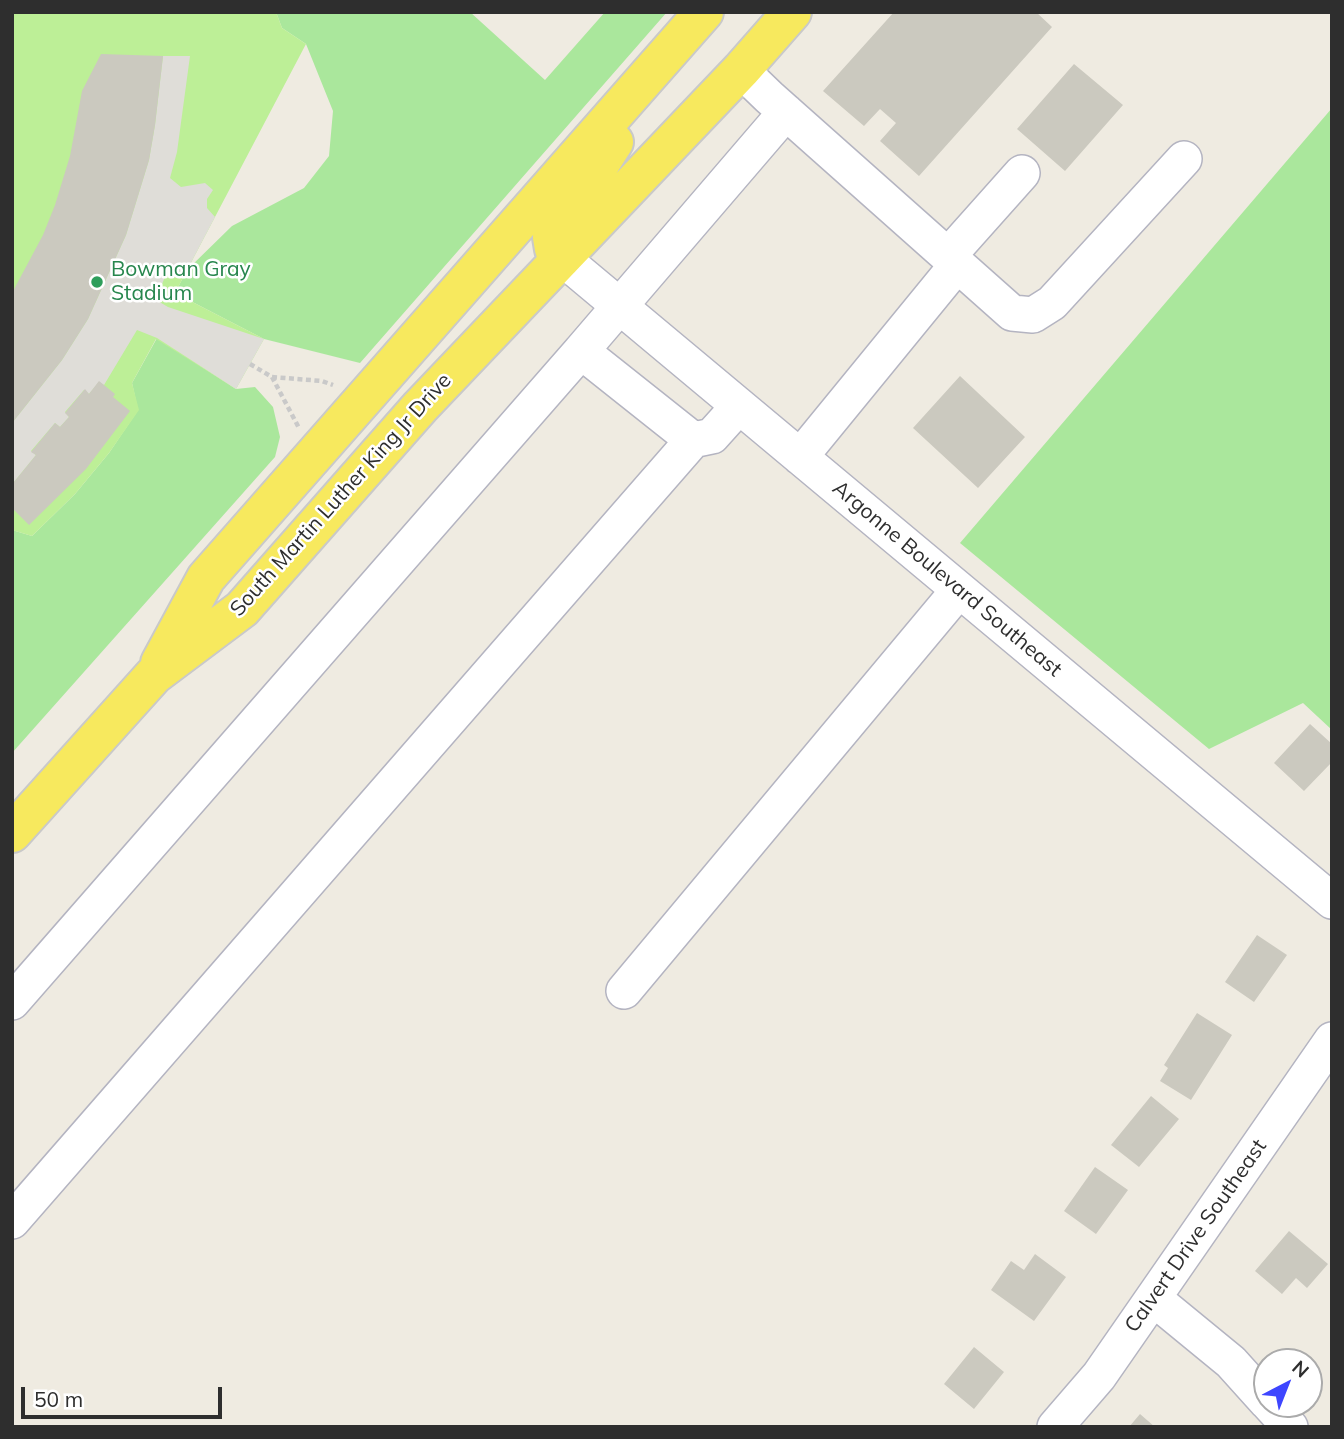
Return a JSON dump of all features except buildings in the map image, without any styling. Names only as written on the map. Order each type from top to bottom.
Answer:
[{"type":"main road","name":"South Martin Luther King Jr Drive","points":[[154,675],[206,578],[704,12]]},
{"type":"main road","name":"South Martin Luther King Jr Drive","points":[[154,675],[242,609],[420,407],[741,70],[792,12]]},
{"type":"main road","points":[[562,258],[554,249],[552,237],[555,227],[580,195],[677,42]]},
{"type":"main road","points":[[12,833],[154,675]]},
{"type":"street","points":[[741,70],[1012,313],[1033,315],[1052,303],[1184,159]]},
{"type":"street","points":[[12,1002],[581,351],[786,112]]},
{"type":"street","points":[[800,457],[1022,173]]},
{"type":"street","name":"Argonne Boulevard Southeast","points":[[562,258],[1332,901]]},
{"type":"street","points":[[581,351],[693,440]]},
{"type":"street","points":[[638,396],[675,353]]},
{"type":"street","points":[[12,1221],[693,440],[712,436],[739,406]]},
{"type":"street","points":[[624,991],[959,590]]},
{"type":"street","name":"Calvert Drive Southeast","points":[[1055,1427],[1099,1376],[1332,1040]]},
{"type":"street","points":[[1153,1298],[1231,1362],[1253,1386]]},
{"type":"path","points":[[250,364],[272,377],[321,381],[340,391]]},
{"type":"path","points":[[272,377],[302,434]]},
{"type":"green space","name":"Bowman Gray Stadium","points":[[12,12],[276,12],[282,28],[306,44],[175,293],[264,339],[236,389],[156,339],[132,383],[139,410],[109,453],[75,494],[32,536],[12,530]]},
{"type":"green space","points":[[276,12],[470,12],[545,80],[605,12],[667,12],[360,363],[264,339],[175,293],[187,270],[232,226],[304,188],[329,156],[333,111],[306,44],[282,28]]},
{"type":"green space","points":[[1332,108],[1332,730],[1303,703],[1209,749],[960,543]]},
{"type":"green space","points":[[157,338],[236,389],[255,387],[273,407],[280,437],[275,457],[12,753],[12,530],[32,536],[75,494],[109,453],[138,410],[132,383]]},
{"type":"shaded area","points":[[163,56],[190,56],[177,152],[170,178],[181,187],[205,183],[213,190],[207,199],[207,208],[215,217],[187,270],[173,278],[166,274],[156,300],[168,307],[264,339],[236,389],[157,338],[137,330],[104,385],[99,382],[89,394],[84,390],[65,412],[69,417],[60,427],[55,423],[31,451],[36,455],[14,482],[12,423],[62,360],[88,319],[126,235],[149,160]]},
{"type":"place","name":"Bowman Gray Stadium","points":[[97,282]]}]
